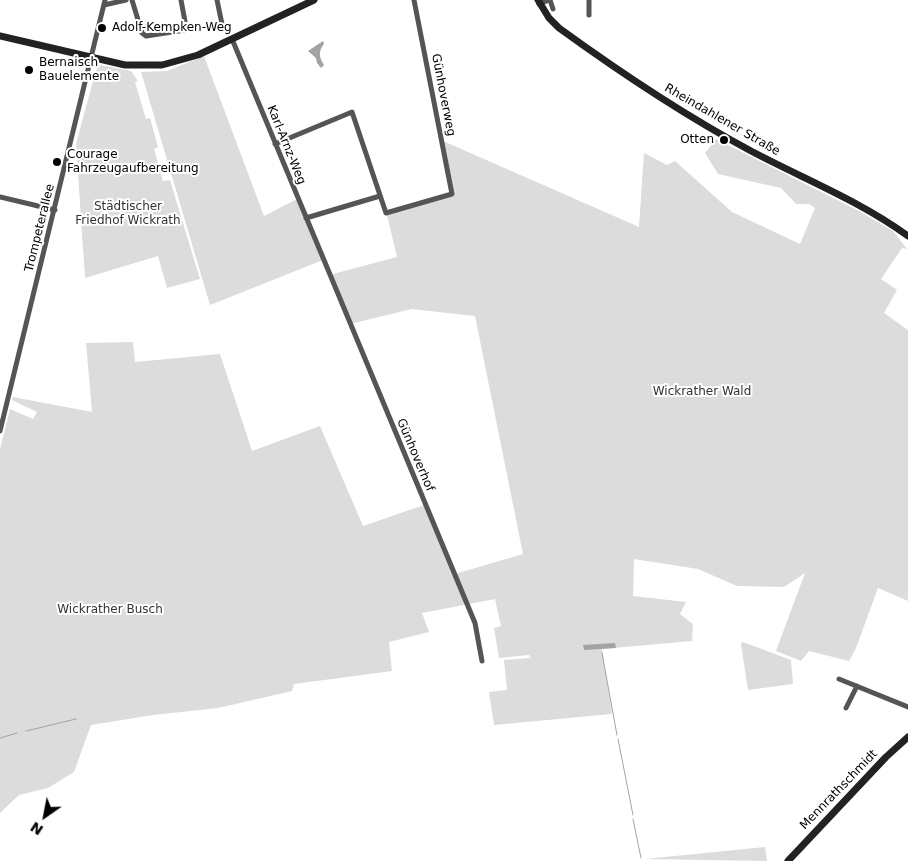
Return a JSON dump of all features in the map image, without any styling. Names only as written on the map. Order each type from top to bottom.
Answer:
[{"type":"main road","points":[[0,36],[91,58],[138,66],[162,65],[187,59],[314,0]]},
{"type":"main road","name":"Rheindahlener Straße","points":[[538,2],[559,28],[653,94],[717,133],[870,211],[908,236]]},
{"type":"main road","name":"Mennrathschmidt","points":[[788,861],[886,757],[908,737]]},
{"type":"street","points":[[105,2],[126,0]]},
{"type":"street","points":[[132,0],[142,33],[146,36],[184,30],[186,27],[181,0]]},
{"type":"street","points":[[217,0],[222,24]]},
{"type":"street","name":"Günhoverweg","points":[[380,196],[386,213],[452,194],[414,0]]},
{"type":"street","name":"Rheindahlener Straße","points":[[538,2],[549,0],[553,9]]},
{"type":"street","points":[[589,15],[590,0]]},
{"type":"street","name":"Trompeterallee","points":[[0,431],[105,2]]},
{"type":"street","name":"Karl-Arnz-Weg","points":[[232,39],[323,259]]},
{"type":"street","points":[[275,144],[352,112],[380,196],[306,218]]},
{"type":"street","points":[[0,197],[55,210]]},
{"type":"street","name":"Günhoverhof","points":[[323,259],[475,623],[482,661]]},
{"type":"street","points":[[839,679],[908,706]]},
{"type":"street","points":[[846,708],[857,686]]},
{"type":"green space","points":[[204,56],[264,216],[297,199],[323,260],[210,305],[141,72],[167,71]]},
{"type":"green space","name":"Städtischer Friedhof Wickrath","points":[[101,65],[131,71],[138,81],[135,82],[146,119],[150,118],[158,147],[154,149],[163,181],[170,180],[200,279],[167,288],[158,256],[85,278],[76,144],[96,70]]},
{"type":"green space","points":[[716,139],[859,211],[893,231],[907,249],[902,248],[881,279],[897,290],[884,313],[908,330],[908,601],[878,588],[856,648],[849,661],[809,651],[801,661],[776,651],[805,573],[784,587],[737,586],[698,569],[634,559],[633,596],[686,602],[680,614],[693,624],[692,641],[602,649],[612,714],[494,725],[489,692],[507,690],[504,660],[530,658],[532,661],[529,655],[499,658],[494,628],[501,626],[495,599],[422,613],[429,632],[389,642],[392,671],[294,684],[292,691],[218,708],[153,715],[91,725],[74,772],[48,788],[19,795],[0,813],[0,449],[10,409],[33,419],[37,412],[12,400],[13,397],[92,412],[86,343],[133,342],[135,362],[220,354],[252,451],[320,426],[363,526],[424,505],[455,574],[523,554],[475,316],[412,309],[350,324],[329,275],[397,257],[387,215],[454,196],[443,141],[639,227],[644,153],[667,165],[675,161],[732,212],[800,244],[815,208],[809,204],[796,204],[781,188],[718,174],[705,153]]},
{"type":"green space","points":[[743,642],[791,660],[793,684],[748,690],[741,644]]},
{"type":"green space","points":[[765,847],[767,861],[645,859]]},
{"type":"shaded area","points":[[323,41],[324,44],[320,54],[324,65],[321,68],[316,58],[308,51]]},
{"type":"shaded area","points":[[615,643],[616,648],[584,650],[583,645]]},
{"type":"waterway","points":[[602,653],[617,735]]},
{"type":"waterway","points":[[26,731],[76,719]]},
{"type":"waterway","points":[[0,738],[17,733]]},
{"type":"waterway","points":[[618,739],[633,815]]},
{"type":"waterway","points":[[633,819],[641,858]]},
{"type":"place","name":"Adolf-Kempken-Weg","points":[[102,28]]},
{"type":"place","name":"Bernaisch Bauelemente","points":[[29,70]]},
{"type":"place","name":"Otten","points":[[724,140]]},
{"type":"place","name":"Courage Fahrzeugaufbereitung","points":[[57,162]]},
{"type":"park label","name":"Wickrather Wald","points":[[702,392]]},
{"type":"park label","name":"Wickrather Busch","points":[[110,610]]}]
